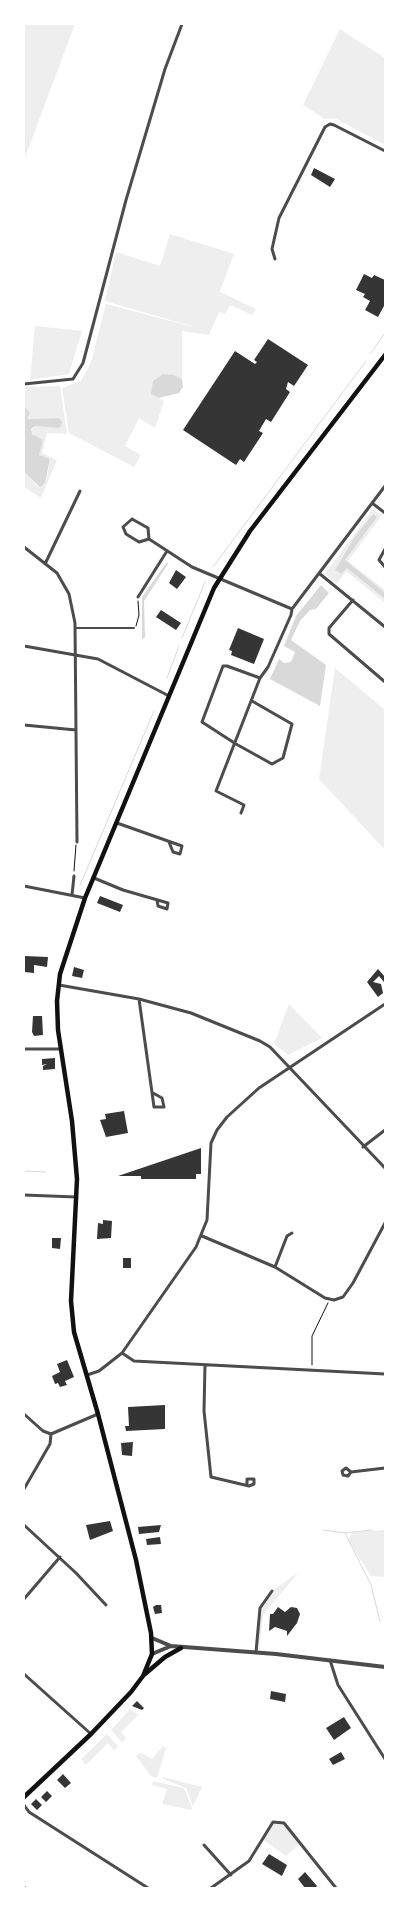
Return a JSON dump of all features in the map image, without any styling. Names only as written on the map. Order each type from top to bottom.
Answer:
[{"type":"main road","points":[[143,1676],[152,1654],[152,1638],[136,1560],[98,1414],[75,1338],[71,1310],[77,1197],[76,1157],[57,1012],[58,985],[63,961],[85,898],[218,579],[250,531],[385,355]]},
{"type":"main road","points":[[24,1797],[92,1734],[131,1692],[143,1676],[163,1659],[181,1648]]},
{"type":"main road","points":[[152,1654],[163,1659]]},
{"type":"street","points":[[24,384],[73,379],[83,362],[126,200],[165,69],[182,24]]},
{"type":"street","points":[[275,259],[272,249],[279,218],[295,182],[325,127],[330,124],[334,125],[385,151]]},
{"type":"street","points":[[241,814],[244,805],[216,791],[236,744],[260,678],[268,667],[291,616],[292,609],[385,486]]},
{"type":"street","points":[[45,564],[80,490]]},
{"type":"street","points":[[372,503],[385,513]]},
{"type":"street","points":[[136,519],[148,528],[149,539],[139,542],[126,534],[123,527],[128,520],[136,519]]},
{"type":"street","points":[[149,539],[192,567],[292,609]]},
{"type":"street","points":[[24,547],[57,573],[70,594],[76,628],[76,842]]},
{"type":"street","points":[[385,549],[379,560],[385,567]]},
{"type":"street","points":[[138,597],[167,551]]},
{"type":"street","points":[[320,574],[385,627]]},
{"type":"street","points":[[353,600],[329,628],[329,634],[385,682]]},
{"type":"street","points":[[24,646],[98,659],[169,696]]},
{"type":"street","points":[[252,701],[292,724],[283,758],[272,764],[202,722],[223,666],[260,678]]},
{"type":"street","points":[[24,725],[76,730]]},
{"type":"street","points":[[117,823],[182,846],[180,854],[173,852],[169,842]]},
{"type":"street","points":[[72,895],[74,876]]},
{"type":"street","points":[[94,878],[157,900]]},
{"type":"street","points":[[24,886],[85,898]]},
{"type":"street","points":[[58,985],[139,999],[191,1013],[246,1034],[270,1048],[385,1168]]},
{"type":"street","points":[[139,999],[154,1107],[164,1107],[162,1098],[153,1093]]},
{"type":"street","points":[[87,1375],[99,1371],[122,1353],[177,1277],[202,1236],[207,1220],[209,1161],[214,1136],[230,1114],[259,1088],[288,1067],[385,1004]]},
{"type":"street","points":[[24,1049],[61,1049]]},
{"type":"street","points":[[363,1147],[385,1130]]},
{"type":"street","points":[[24,1195],[77,1197]]},
{"type":"street","points":[[202,1236],[275,1267],[330,1300],[340,1299],[350,1287],[385,1223]]},
{"type":"street","points":[[275,1267],[287,1236],[292,1233]]},
{"type":"street","points":[[122,1353],[134,1361],[312,1368],[385,1374]]},
{"type":"street","points":[[205,1365],[204,1411],[210,1477],[246,1484]]},
{"type":"street","points":[[24,1414],[43,1432],[51,1434],[98,1414]]},
{"type":"street","points":[[24,1489],[50,1444],[51,1434]]},
{"type":"street","points":[[351,1472],[385,1468]]},
{"type":"street","points":[[24,1525],[60,1557],[101,1597],[106,1605]]},
{"type":"street","points":[[24,1600],[60,1557]]},
{"type":"street","points":[[256,1652],[260,1608],[272,1591]]},
{"type":"street","points":[[152,1638],[181,1648],[256,1652],[385,1667]]},
{"type":"street","points":[[152,1654],[171,1646]]},
{"type":"street","points":[[330,1660],[338,1685],[385,1759]]},
{"type":"street","points":[[24,1674],[92,1734]]},
{"type":"street","points":[[24,1805],[29,1812],[148,1888]]},
{"type":"street","points":[[211,1888],[249,1861],[273,1822],[278,1822],[284,1824],[336,1888]]},
{"type":"street","points":[[204,1845],[231,1875]]},
{"type":"lane","points":[[76,628],[134,628]]},
{"type":"path","points":[[134,628],[137,625],[139,615],[138,597]]},
{"type":"path","points":[[74,876],[76,842]]},
{"type":"path","points":[[312,1368],[312,1336],[330,1300]]},
{"type":"shaded area","points":[[24,24],[75,24],[24,160]]},
{"type":"shaded area","points":[[340,29],[385,58],[385,145],[335,118],[325,119],[303,105]]},
{"type":"shaded area","points":[[170,234],[234,254],[214,307],[220,292],[256,309],[252,315],[230,305],[225,314],[219,312],[209,335],[182,331],[182,379],[174,375],[151,394],[164,401],[155,428],[139,418],[125,446],[141,455],[134,467],[69,433],[62,388],[81,381],[91,362],[106,304],[201,329],[105,301],[116,252],[160,266]]},
{"type":"shaded area","points":[[35,326],[82,331],[69,374],[30,380]]},
{"type":"shaded area","points":[[163,374],[174,375],[182,379],[183,387],[179,393],[159,398],[151,394],[153,381]]},
{"type":"shaded area","points":[[60,386],[67,434],[47,433],[42,453],[57,460],[41,498],[24,487],[24,472],[37,485],[46,481],[50,461],[39,455],[41,439],[34,436],[31,431],[35,426],[58,428],[59,418],[27,419],[30,413],[24,406],[24,387]]},
{"type":"shaded area","points":[[24,406],[30,413],[27,419],[59,418],[62,422],[58,428],[35,426],[31,429],[32,434],[43,440],[39,455],[50,459],[45,483],[40,487],[24,472]]},
{"type":"shaded area","points":[[373,509],[382,515],[348,561],[385,590],[385,603],[346,571],[337,584],[325,574]]},
{"type":"shaded area","points":[[373,514],[377,517],[345,560],[385,593],[385,599],[347,568],[341,574],[335,570],[354,538]]},
{"type":"shaded area","points":[[167,562],[168,564],[144,601],[145,637],[142,640],[142,597]]},
{"type":"shaded area","points":[[321,585],[329,593],[316,609],[310,610],[300,621],[291,640],[326,665],[320,706],[270,679],[279,659],[284,663],[291,662],[295,652],[284,646],[296,616]]},
{"type":"shaded area","points":[[335,668],[385,710],[385,850],[319,779]]},
{"type":"shaded area","points":[[289,1004],[322,1038],[288,1055],[274,1044]]},
{"type":"shaded area","points":[[385,1530],[385,1577],[371,1576],[348,1540],[353,1532]]},
{"type":"shaded area","points":[[299,1572],[263,1615],[259,1653],[256,1652],[260,1608],[272,1591]]},
{"type":"shaded area","points":[[130,1709],[138,1715],[121,1732],[126,1738],[122,1742],[111,1730]]},
{"type":"shaded area","points":[[107,1734],[118,1746],[114,1750],[108,1743],[86,1765],[81,1759]]},
{"type":"shaded area","points":[[163,1746],[166,1748],[157,1778],[151,1776],[136,1756],[141,1753],[152,1759]]},
{"type":"shaded area","points":[[163,1777],[202,1787],[193,1806],[186,1788],[163,1779]]},
{"type":"shaded area","points":[[153,1781],[184,1788],[192,1808],[191,1810],[162,1804],[167,1789],[152,1785]]},
{"type":"shaded area","points":[[273,1822],[284,1823],[300,1844],[286,1856],[263,1840]]},
{"type":"building","points":[[314,168],[335,179],[330,187],[311,175]]},
{"type":"building","points":[[364,274],[372,278],[374,275],[385,280],[385,304],[378,317],[365,310],[370,301],[363,297],[365,294],[356,290]]},
{"type":"building","points":[[268,339],[308,365],[294,386],[288,382],[286,389],[290,392],[271,422],[266,419],[259,431],[263,433],[244,462],[240,459],[236,465],[183,430],[235,351],[255,364],[257,362],[254,360]]},
{"type":"building","points":[[176,570],[186,577],[177,589],[169,583]]},
{"type":"building","points":[[161,610],[181,623],[176,630],[156,617]]},
{"type":"building","points":[[238,628],[264,639],[254,664],[231,655],[232,651],[229,650]]},
{"type":"building","points":[[100,896],[123,905],[120,912],[97,903]]},
{"type":"building","points":[[24,956],[48,957],[47,967],[34,965],[34,973],[24,972]]},
{"type":"building","points":[[74,967],[84,970],[82,978],[72,976]]},
{"type":"building","points":[[378,969],[385,977],[384,982],[379,976],[373,982],[381,984],[383,993],[378,997],[367,982]]},
{"type":"building","points":[[33,1016],[42,1016],[43,1035],[34,1036],[32,1032]]},
{"type":"building","points":[[55,1058],[55,1069],[43,1070],[43,1066],[47,1064],[42,1065],[42,1059]]},
{"type":"building","points":[[124,1111],[128,1133],[106,1137],[100,1120],[106,1119],[105,1114]]},
{"type":"building","points":[[201,1148],[201,1174],[196,1174],[196,1179],[141,1179],[141,1176],[118,1176]]},
{"type":"building","points":[[103,1220],[112,1221],[111,1238],[97,1239],[98,1223],[103,1224]]},
{"type":"building","points":[[52,1238],[61,1238],[60,1249],[52,1248]]},
{"type":"building","points":[[123,1258],[131,1258],[131,1268],[123,1268]]},
{"type":"building","points":[[67,1360],[74,1377],[65,1381],[67,1385],[60,1387],[58,1383],[55,1384],[52,1376],[60,1372],[57,1364]]},
{"type":"building","points":[[165,1405],[165,1429],[126,1431],[125,1426],[129,1426],[128,1407]]},
{"type":"building","points":[[133,1442],[132,1456],[122,1455],[121,1443]]},
{"type":"building","points":[[110,1521],[113,1531],[90,1540],[86,1525]]},
{"type":"building","points":[[161,1525],[159,1532],[139,1534],[138,1527]]},
{"type":"building","points":[[160,1537],[161,1544],[147,1545],[146,1539]]},
{"type":"building","points":[[161,1605],[162,1613],[155,1614],[153,1607]]},
{"type":"building","points":[[278,1607],[285,1612],[291,1607],[297,1608],[300,1614],[297,1623],[287,1636],[287,1631],[275,1627],[269,1631],[270,1614],[273,1614]]},
{"type":"building","points":[[271,1691],[286,1694],[285,1702],[270,1699]]},
{"type":"building","points":[[137,1701],[144,1708],[142,1710],[132,1706]]},
{"type":"building","points":[[344,1717],[351,1728],[334,1740],[326,1728]]},
{"type":"building","points":[[341,1752],[345,1759],[333,1765],[329,1759]]},
{"type":"building","points":[[63,1774],[71,1783],[65,1788],[57,1780]]},
{"type":"building","points":[[47,1791],[52,1796],[46,1802],[41,1797]]},
{"type":"building","points":[[36,1799],[42,1805],[37,1810],[31,1804]]},
{"type":"building","points":[[269,1854],[287,1865],[282,1876],[262,1864]]},
{"type":"building","points":[[305,1872],[317,1886],[315,1888],[305,1888],[298,1879]]},
{"type":"waterway","points":[[371,353],[385,333]]},
{"type":"waterway","points":[[213,567],[366,361]]},
{"type":"waterway","points":[[182,638],[205,582]]},
{"type":"waterway","points":[[167,678],[179,646]]},
{"type":"waterway","points":[[80,885],[154,711]]},
{"type":"waterway","points":[[24,1171],[46,1172]]},
{"type":"waterway","points":[[323,1530],[345,1533],[372,1530]]},
{"type":"waterway","points":[[345,1533],[371,1585],[380,1621]]}]
